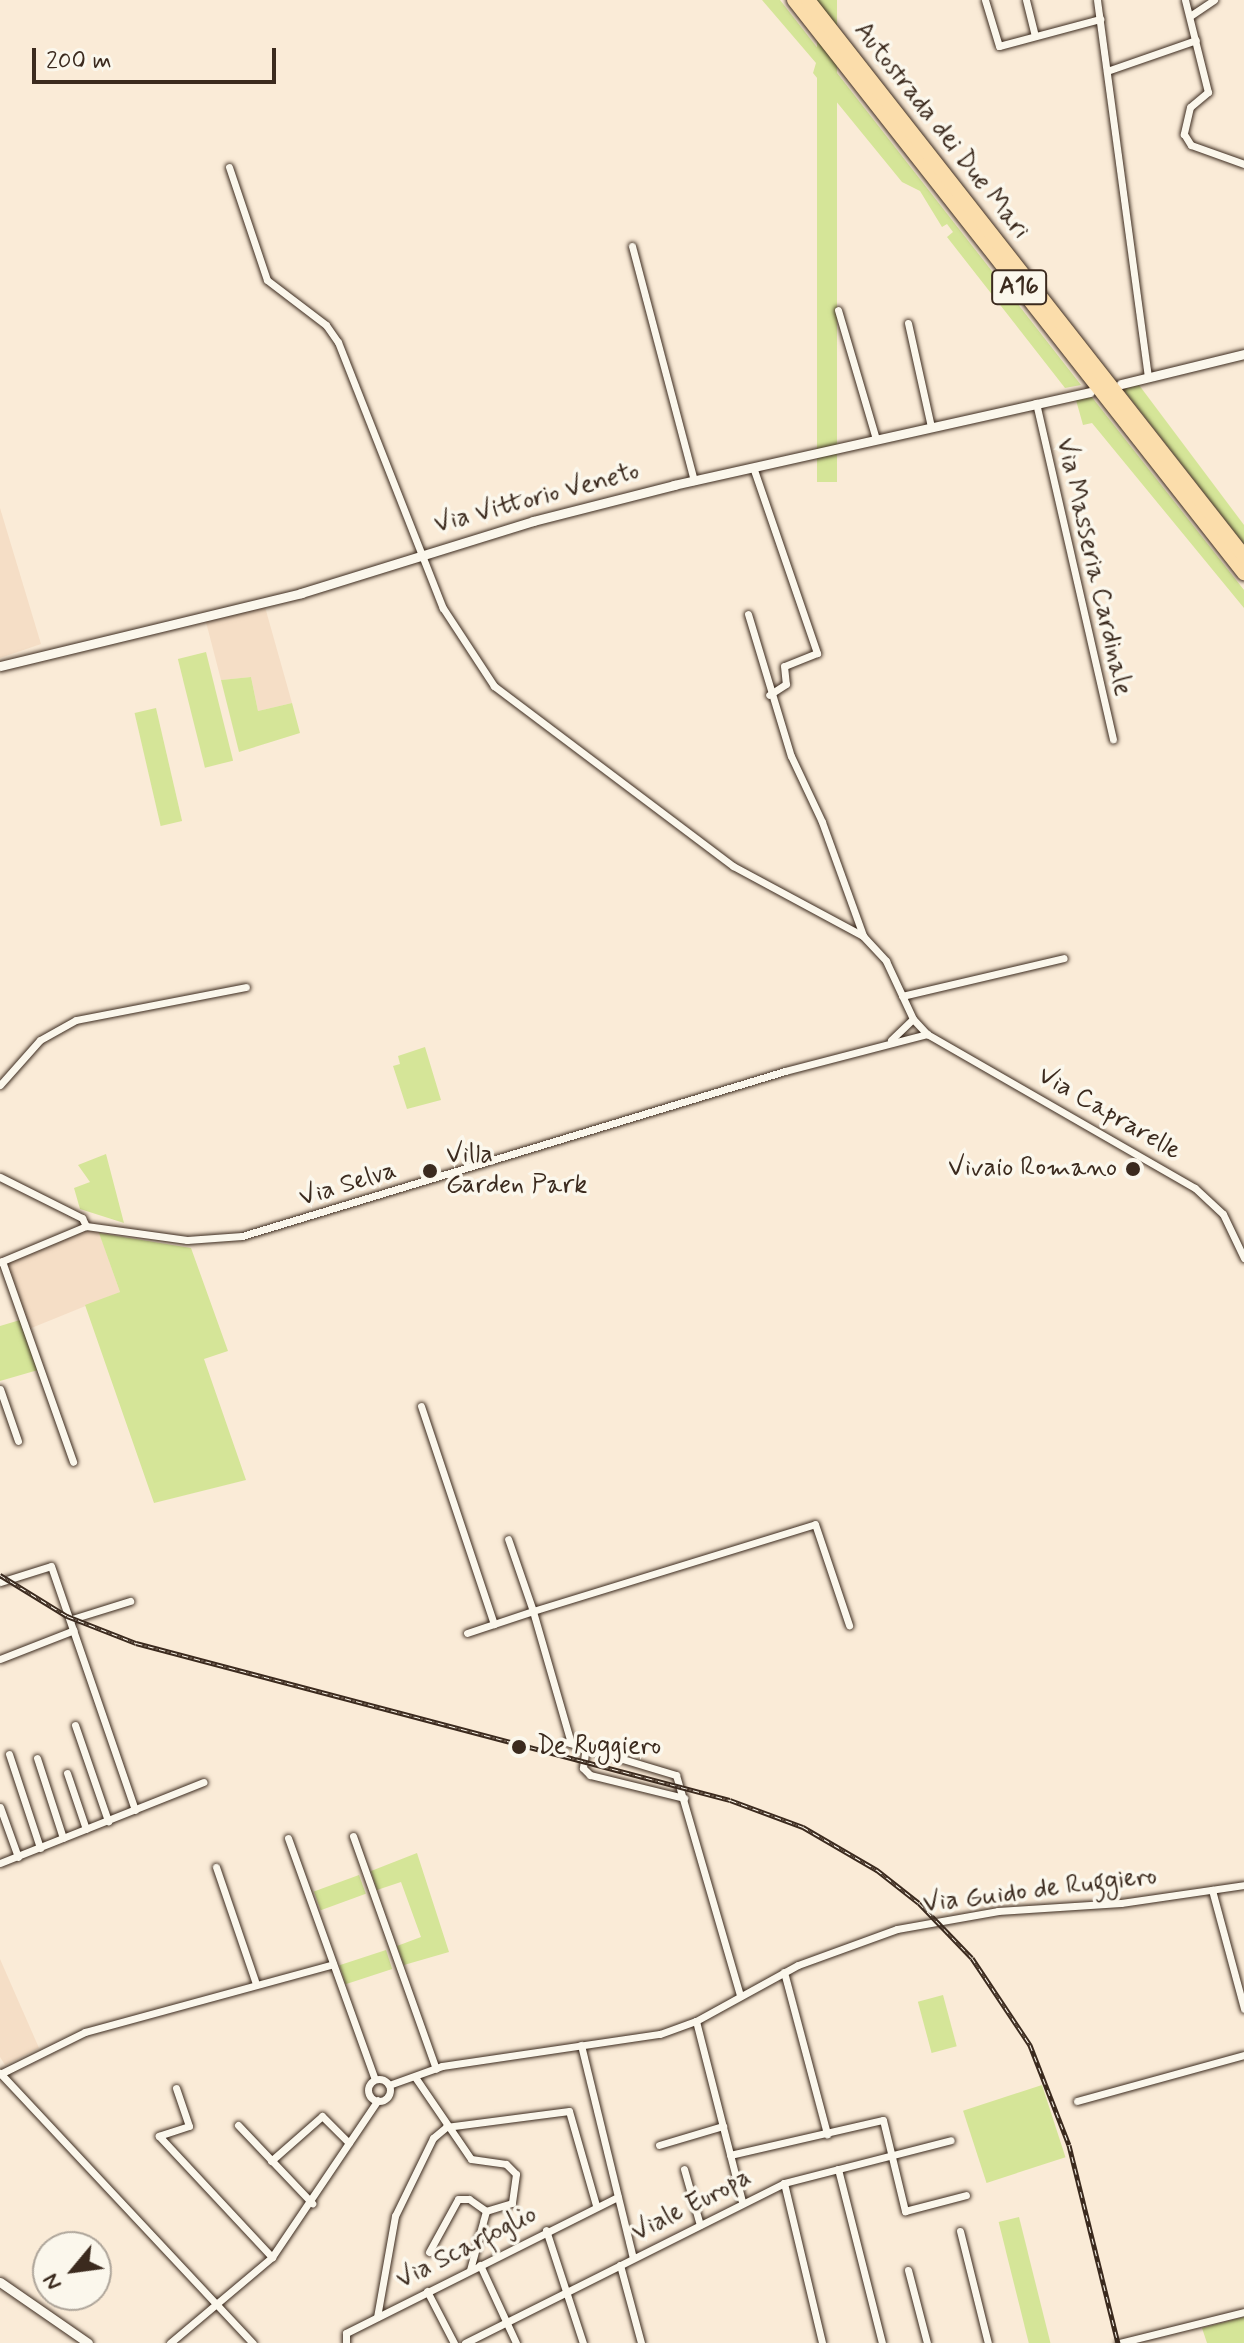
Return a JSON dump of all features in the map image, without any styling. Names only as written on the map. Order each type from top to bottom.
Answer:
[{"type":"highway","name":"Autostrada dei Due Mari","points":[[794,0],[1244,573]]},
{"type":"highway","name":"Autostrada dei Due Mari","points":[[808,0],[1244,556]]},
{"type":"street","points":[[985,0],[997,46],[1100,19]]},
{"type":"street","points":[[1026,0],[1035,35]]},
{"type":"street","points":[[1097,0],[1148,378]]},
{"type":"street","points":[[1185,0],[1208,92],[1186,114],[1184,134],[1191,145],[1244,164]]},
{"type":"street","points":[[1190,16],[1214,0]]},
{"type":"street","points":[[1107,71],[1196,40]]},
{"type":"street","points":[[229,167],[267,280],[326,325],[338,342],[458,635],[508,699],[733,866],[863,936]]},
{"type":"street","points":[[632,246],[694,481]]},
{"type":"street","points":[[838,310],[876,439]]},
{"type":"street","points":[[908,323],[931,427]]},
{"type":"street","points":[[1121,384],[1244,354]]},
{"type":"street","name":"Via Vittorio Veneto","points":[[0,666],[301,593],[423,553],[694,481],[1090,392]]},
{"type":"street","name":"Via Masseria Cardinale","points":[[1036,403],[1113,739]]},
{"type":"street","points":[[753,467],[817,653],[784,666],[786,684],[769,695]]},
{"type":"street","points":[[748,614],[769,695],[863,936]]},
{"type":"street","name":"Via Caprarelle","points":[[863,936],[886,961],[913,1019],[927,1034],[1195,1188],[1223,1214],[1241,1240],[1244,1258]]},
{"type":"street","points":[[902,996],[1064,958]]},
{"type":"street","points":[[0,1085],[40,1040],[76,1020],[246,987]]},
{"type":"street","name":"Via Selva","points":[[889,1042],[913,1019]]},
{"type":"street","name":"Via Selva","points":[[86,1226],[187,1240],[242,1236],[889,1042],[927,1034]]},
{"type":"street","points":[[0,1177],[82,1218],[86,1226],[1,1262],[73,1462]]},
{"type":"street","points":[[0,1389],[18,1441]]},
{"type":"street","points":[[421,1406],[494,1624]]},
{"type":"street","points":[[467,1633],[815,1524],[849,1625]]},
{"type":"street","points":[[508,1539],[533,1611],[568,1742],[672,1771],[684,1798],[740,1996]]},
{"type":"street","points":[[0,1582],[49,1564],[72,1619],[135,1810]]},
{"type":"street","points":[[72,1619],[130,1601]]},
{"type":"street","points":[[0,1659],[74,1630]]},
{"type":"street","points":[[75,1725],[108,1821]]},
{"type":"street","points":[[586,1746],[583,1768],[590,1775],[684,1798]]},
{"type":"street","points":[[9,1754],[40,1848]]},
{"type":"street","points":[[37,1758],[63,1838]]},
{"type":"street","points":[[67,1773],[86,1829]]},
{"type":"street","points":[[0,1863],[204,1782]]},
{"type":"street","points":[[0,1807],[18,1857]]},
{"type":"street","points":[[353,1836],[436,2069]]},
{"type":"street","points":[[170,2343],[272,2257],[312,2203],[378,2100],[387,2097],[389,2085],[375,2079],[288,1838]]},
{"type":"street","points":[[216,1867],[256,1984]]},
{"type":"street","name":"Via Guido de Ruggiero","points":[[389,2085],[436,2069],[660,2034],[696,2021],[784,1972],[851,1944],[929,1922],[1244,1885]]},
{"type":"street","points":[[1212,1890],[1244,2009]]},
{"type":"street","points":[[253,2343],[0,2074],[85,2032],[333,1964]]},
{"type":"street","points":[[784,1972],[827,2134]]},
{"type":"street","points":[[696,2021],[742,2202]]},
{"type":"street","points":[[581,2045],[633,2258]]},
{"type":"street","points":[[1077,2101],[1244,2055]]},
{"type":"street","points":[[415,2077],[446,2127],[471,2159],[506,2164],[516,2174],[512,2203],[501,2210],[486,2211],[469,2199],[458,2199],[429,2252]]},
{"type":"street","points":[[375,2079],[368,2091],[378,2100]]},
{"type":"street","points":[[176,2088],[189,2126],[159,2136],[272,2257]]},
{"type":"street","points":[[377,2317],[395,2216],[433,2138],[446,2127],[569,2111],[596,2205]]},
{"type":"street","points":[[271,2161],[322,2116],[349,2143]]},
{"type":"street","points":[[730,2155],[883,2120],[905,2211],[966,2195]]},
{"type":"street","points":[[238,2125],[312,2203]]},
{"type":"street","points":[[659,2145],[723,2126]]},
{"type":"street","name":"Viale Europa","points":[[465,2343],[784,2183],[951,2140]]},
{"type":"street","points":[[684,2169],[700,2225]]},
{"type":"street","points":[[838,2169],[882,2343]]},
{"type":"street","points":[[784,2183],[822,2343]]},
{"type":"street","name":"Via Scarfoglio","points":[[346,2343],[346,2333],[596,2205],[618,2197]]},
{"type":"street","points":[[470,2270],[486,2211]]},
{"type":"street","points":[[546,2230],[583,2343]]},
{"type":"street","points":[[960,2231],[988,2343]]},
{"type":"street","points":[[480,2265],[516,2343]]},
{"type":"street","points":[[620,2265],[641,2343]]},
{"type":"street","points":[[908,2270],[927,2343]]},
{"type":"street","points":[[0,2282],[88,2343]]},
{"type":"street","points":[[427,2291],[454,2343]]},
{"type":"street","points":[[1119,2343],[1244,2312]]},
{"type":"shaded area","points":[[0,508],[41,644],[0,658]]},
{"type":"shaded area","points":[[265,607],[292,703],[258,711],[251,677],[221,680],[206,622]]},
{"type":"shaded area","points":[[86,1229],[98,1229],[120,1292],[24,1331],[1,1264]]},
{"type":"shaded area","points":[[0,1959],[39,2048],[5,2065],[0,2057]]},
{"type":"green space","points":[[762,0],[780,0],[1081,385],[1065,388],[947,237],[953,232],[947,224],[942,227],[920,191],[902,182],[813,73],[816,63]]},
{"type":"green space","points":[[817,0],[837,0],[837,482],[817,482]]},
{"type":"green space","points":[[1139,385],[1244,525],[1244,544],[1123,389]]},
{"type":"green space","points":[[1091,396],[1244,590],[1244,608],[1092,423],[1083,425],[1076,400]]},
{"type":"green space","points":[[206,652],[233,761],[205,768],[178,659]]},
{"type":"green space","points":[[251,677],[258,711],[292,703],[300,733],[239,752],[221,680]]},
{"type":"green space","points":[[156,708],[182,821],[161,826],[135,713]]},
{"type":"green space","points":[[425,1047],[441,1100],[407,1109],[393,1066],[400,1064],[398,1056]]},
{"type":"green space","points":[[106,1154],[124,1223],[80,1209],[74,1188],[90,1182],[78,1165]]},
{"type":"green space","points":[[99,1233],[191,1248],[228,1351],[204,1359],[246,1480],[154,1503],[85,1305],[120,1292]]},
{"type":"green space","points":[[20,1320],[38,1370],[0,1381],[0,1326]]},
{"type":"green space","points":[[417,1853],[449,1952],[404,1965],[397,1946],[421,1937],[401,1882],[377,1890],[371,1871]]},
{"type":"green space","points":[[359,1875],[366,1894],[321,1910],[314,1891]]},
{"type":"green space","points":[[386,1950],[392,1969],[346,1984],[339,1965]]},
{"type":"green space","points":[[943,1995],[957,2046],[932,2053],[918,2002]]},
{"type":"green space","points":[[1042,2085],[1065,2157],[987,2183],[963,2111]]},
{"type":"green space","points":[[1019,2217],[1050,2343],[1029,2343],[999,2222]]},
{"type":"green space","points":[[1244,2317],[1244,2343],[1207,2343],[1202,2328]]},
{"type":"railway","points":[[0,1575],[67,1616],[136,1643],[730,1800],[803,1827],[877,1870],[919,1903],[972,1958],[1030,2045],[1069,2145],[1118,2343]]},
{"type":"place","name":"Vivaio Romano","points":[[1133,1169]]},
{"type":"place","name":"Villa Garden Park","points":[[430,1171]]},
{"type":"place","name":"De Ruggiero","points":[[519,1747]]}]
